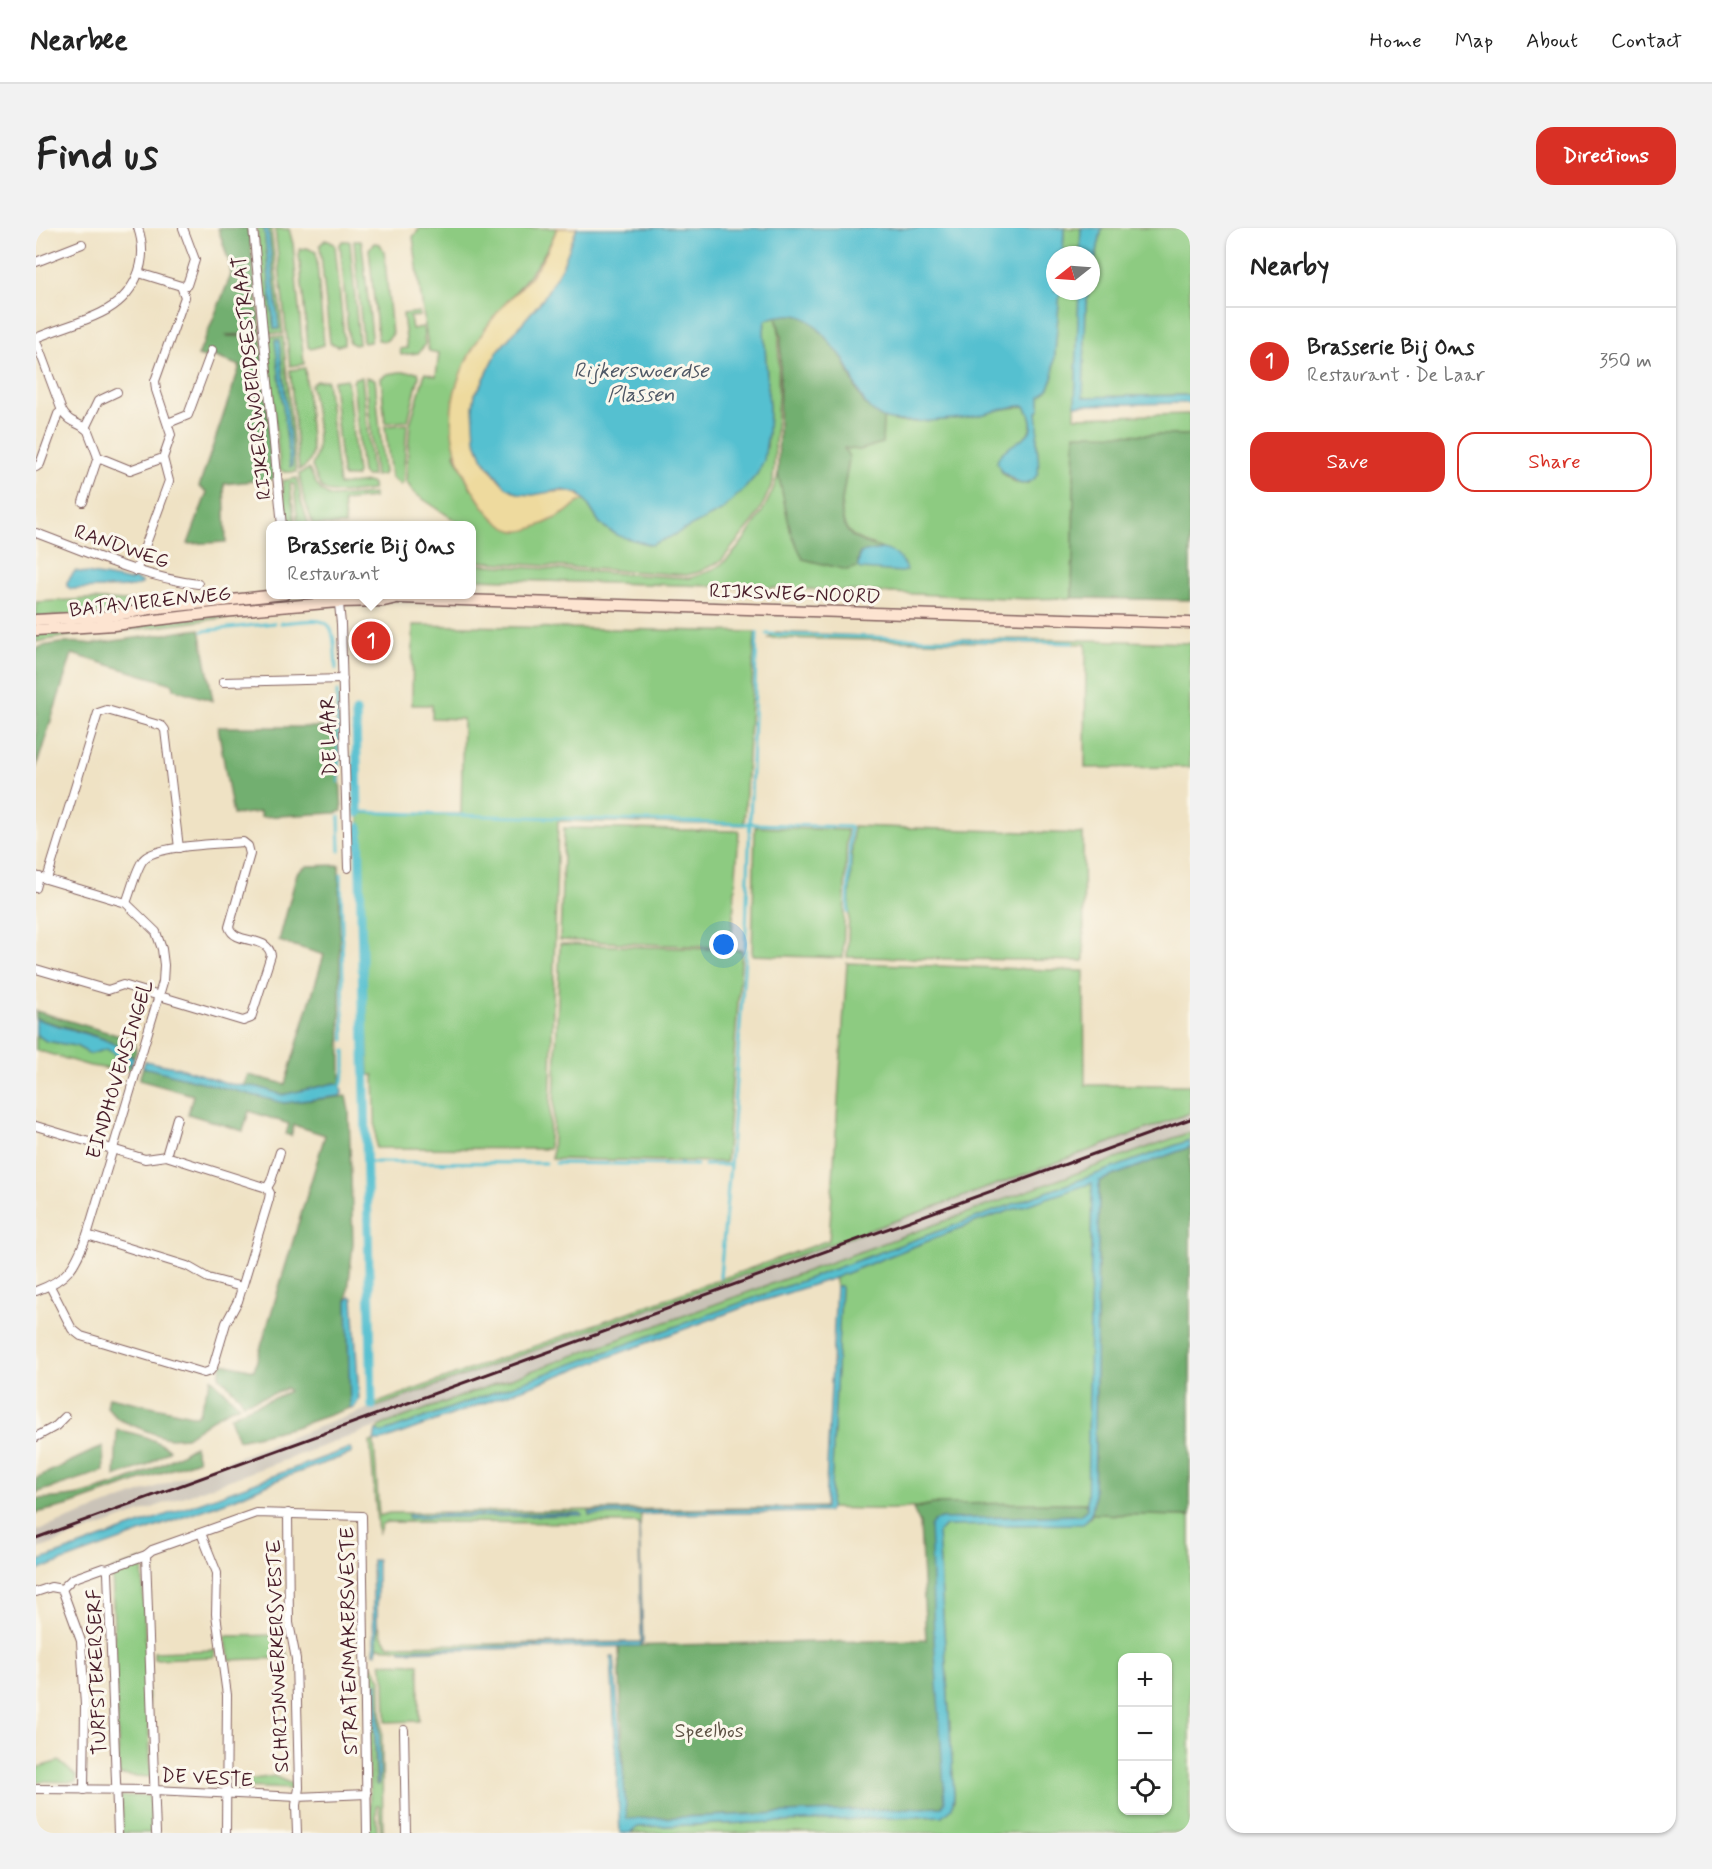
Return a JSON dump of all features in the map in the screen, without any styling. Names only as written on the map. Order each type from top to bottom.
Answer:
[{"type":"main road","name":"BATAVIERENWEG","points":[[36,620],[110,616],[150,609],[266,596]]},
{"type":"main road","name":"BATAVIERENWEG","points":[[36,630],[114,625],[330,599]]},
{"type":"main road","name":"BATAVIERENWEG","points":[[353,599],[384,601],[395,599]]},
{"type":"main road","name":"RIJKSWEG-NOORD","points":[[432,599],[1190,623]]},
{"type":"street","points":[[83,502],[98,457],[85,428],[66,419],[36,340],[101,313],[117,303],[140,273],[142,251],[138,228]]},
{"type":"street","points":[[140,273],[181,286],[187,285],[195,260],[183,228]]},
{"type":"street","name":"RIJKERSWOERDSESTRAAT","points":[[253,228],[282,521]]},
{"type":"street","points":[[36,262],[82,244]]},
{"type":"street","points":[[136,571],[169,481],[163,458],[171,435],[155,381],[185,297],[181,286]]},
{"type":"street","points":[[168,423],[188,415],[212,350]]},
{"type":"street","points":[[85,428],[99,401],[117,392]]},
{"type":"street","points":[[36,467],[40,464],[58,414],[62,411]]},
{"type":"street","points":[[98,457],[130,470],[163,458]]},
{"type":"street","name":"RANDWEG","points":[[36,532],[136,571],[169,580],[198,584]]},
{"type":"street","name":"DE LAAR","points":[[338,599],[341,624],[348,868]]},
{"type":"street","points":[[223,682],[343,679]]},
{"type":"street","points":[[36,888],[98,713],[107,710],[162,726],[165,730],[178,848]]},
{"type":"street","points":[[36,969],[108,990],[123,986],[247,1020],[253,1016],[271,955],[265,945],[235,935],[229,927],[250,854],[248,846],[243,842],[151,853],[144,858],[126,903]]},
{"type":"street","name":"EINDHOVENSINGEL","points":[[36,1291],[62,1279],[76,1263],[87,1235],[159,997],[164,965],[156,932],[126,903],[41,877]]},
{"type":"street","points":[[166,1156],[177,1118]]},
{"type":"street","points":[[36,1126],[145,1159],[166,1156],[267,1188],[270,1193],[238,1301],[226,1323],[210,1371],[204,1373],[81,1336],[72,1329],[50,1286]]},
{"type":"street","points":[[267,1188],[272,1181],[280,1152]]},
{"type":"street","points":[[87,1235],[187,1266],[208,1278],[242,1287]]},
{"type":"street","points":[[36,1437],[56,1426],[65,1417]]},
{"type":"street","name":"STRATENMAKERSVESTE","points":[[106,1569],[256,1513],[362,1516],[367,1794]]},
{"type":"street","name":"SCHRIJNWERKERSVESTE","points":[[288,1513],[288,1623],[297,1659],[299,1788],[297,1833]]},
{"type":"street","points":[[201,1533],[217,1573],[216,1614],[226,1695],[226,1833]]},
{"type":"street","points":[[146,1554],[156,1833]]},
{"type":"street","name":"TURFSTEKERSERF","points":[[62,1589],[72,1579],[103,1568],[108,1574],[118,1833]]},
{"type":"street","points":[[36,1592],[51,1587],[62,1589],[81,1641],[85,1705],[84,1790]]},
{"type":"street","points":[[404,1730],[406,1833]]},
{"type":"street","name":"DE VESTE","points":[[36,1789],[154,1790],[297,1797],[367,1794]]},
{"type":"street","points":[[367,1794],[368,1833]]},
{"type":"shaded area","points":[[1190,1113],[1190,1132],[36,1550],[36,1531],[348,1416]]},
{"type":"green space","points":[[218,228],[249,228],[261,334],[226,335],[261,337],[274,479],[224,484],[226,542],[188,544],[207,492],[199,487],[240,366],[213,356],[208,350],[205,358],[198,356],[231,275]]},
{"type":"green space","points":[[257,228],[264,228],[274,329],[279,329],[268,228],[271,228],[283,334],[267,333]]},
{"type":"green space","points":[[420,228],[557,228],[540,261],[494,318],[473,349],[455,455],[472,490],[563,514],[577,502],[585,500],[601,525],[619,536],[696,523],[721,511],[767,447],[769,408],[764,331],[765,321],[776,316],[779,332],[778,397],[773,482],[753,522],[721,561],[687,575],[476,561],[476,521],[456,521],[414,493],[406,481],[410,424],[425,373],[436,376],[439,353],[429,351],[428,348],[413,237]]},
{"type":"green space","points":[[1064,228],[1081,228],[1080,246],[1063,246]]},
{"type":"green space","points":[[1102,228],[1190,228],[1190,395],[1083,397],[1086,305],[1087,300],[1100,300],[1100,246],[1098,246]]},
{"type":"green space","points":[[275,229],[289,229],[293,244],[304,364],[290,366]]},
{"type":"green space","points":[[325,240],[335,245],[344,339],[344,344],[338,346],[330,343],[320,245]]},
{"type":"green space","points":[[343,241],[350,242],[359,344],[355,345],[349,342],[340,244]]},
{"type":"green space","points":[[354,241],[361,241],[362,245],[372,336],[370,342],[363,343]]},
{"type":"green space","points":[[374,243],[380,244],[384,251],[392,335],[386,341],[378,340],[369,249]]},
{"type":"green space","points":[[307,248],[316,252],[324,345],[311,349],[308,347],[299,254],[300,249]]},
{"type":"green space","points":[[1059,300],[1079,300],[1075,417],[1190,414],[1190,435],[1075,435],[1072,598],[1027,599],[779,588],[476,579],[476,564],[690,578],[698,576],[720,565],[747,536],[770,496],[778,473],[791,533],[858,561],[860,553],[870,552],[873,544],[851,534],[843,518],[842,498],[849,461],[843,448],[860,450],[882,443],[883,418],[915,422],[1025,406],[1030,415],[1030,430],[1022,440],[1001,454],[1002,473],[1016,483],[1026,484],[1032,480],[1037,470],[1037,412],[1040,408],[1040,396],[1049,388],[1053,377]]},
{"type":"green space","points":[[419,312],[420,316],[410,317],[412,329],[423,327],[425,345],[418,353],[401,355],[400,349],[407,348],[403,314]]},
{"type":"green space","points":[[791,314],[805,317],[815,325],[842,357],[865,404],[883,418],[882,443],[860,450],[844,448],[849,457],[842,505],[846,530],[855,538],[882,549],[860,553],[858,567],[847,570],[803,559],[791,533],[778,473],[781,336],[776,316]]},
{"type":"green space","points":[[267,336],[283,337],[296,472],[284,472],[280,469]]},
{"type":"green space","points":[[305,368],[312,451],[309,462],[299,470],[290,370]]},
{"type":"green space","points":[[418,372],[419,376],[408,421],[385,423],[381,378],[387,374]]},
{"type":"green space","points":[[362,377],[372,476],[365,476],[362,473],[353,382],[355,378]]},
{"type":"green space","points":[[366,377],[375,379],[384,473],[375,476]]},
{"type":"green space","points":[[347,379],[357,473],[355,477],[344,477],[342,474],[333,381]]},
{"type":"green space","points":[[327,380],[339,485],[368,482],[372,484],[373,490],[346,493],[326,491],[317,480],[312,466],[316,458],[318,438],[311,385],[316,381]]},
{"type":"green space","points":[[407,424],[401,485],[391,477],[385,426]]},
{"type":"green space","points":[[1075,434],[1190,435],[1190,600],[1072,598]]},
{"type":"green space","points":[[309,469],[324,493],[333,497],[374,494],[374,498],[343,501],[345,521],[312,521],[299,474]]},
{"type":"green space","points":[[297,478],[308,521],[298,521],[294,484],[290,484],[295,521],[287,521],[282,481]]},
{"type":"green space","points":[[222,595],[222,598],[102,613],[36,617],[36,602],[87,599],[146,602]]},
{"type":"green space","points":[[282,610],[148,628],[74,635],[36,642],[36,633]]},
{"type":"green space","points":[[413,625],[755,632],[744,825],[558,821],[549,1149],[376,1148],[374,1075],[369,1075],[359,813],[461,814],[463,719],[432,718],[432,705],[412,705]]},
{"type":"green space","points":[[200,629],[213,701],[174,689],[173,684],[72,654],[36,768],[36,648],[64,643],[92,644]]},
{"type":"green space","points":[[776,632],[910,638],[1190,643],[1190,767],[1085,768],[1086,644],[769,638]]},
{"type":"green space","points":[[218,727],[337,727],[342,811],[261,817],[260,812],[233,815]]},
{"type":"green space","points":[[853,826],[1083,834],[1084,961],[847,957]]},
{"type":"green space","points":[[755,827],[847,830],[843,958],[752,955]]},
{"type":"green space","points":[[564,828],[739,831],[731,948],[560,940]]},
{"type":"green space","points":[[339,865],[341,1085],[335,1083],[282,1095],[258,1087],[244,1086],[248,1075],[285,1084],[324,955],[279,941],[297,873],[307,866]]},
{"type":"green space","points":[[560,944],[742,950],[726,1162],[552,1159]]},
{"type":"green space","points":[[847,963],[1084,971],[1085,1085],[1190,1085],[1190,1113],[377,1407],[374,1404],[829,1240]]},
{"type":"green space","points":[[36,1011],[134,1040],[136,1052],[134,1057],[106,1040],[36,1019]]},
{"type":"green space","points":[[36,1034],[46,1041],[76,1046],[90,1054],[107,1049],[129,1062],[131,1068],[125,1071],[90,1066],[36,1050]]},
{"type":"green space","points":[[143,1067],[284,1103],[346,1096],[349,1111],[353,1243],[347,1301],[350,1408],[295,1427],[238,1440],[230,1417],[289,1391],[286,1388],[243,1403],[219,1376],[222,1363],[254,1370],[325,1135],[294,1125],[291,1136],[286,1134],[289,1124],[249,1111],[243,1131],[188,1114],[193,1095],[139,1080]]},
{"type":"green space","points":[[1190,1132],[1190,1140],[382,1433],[376,1430],[382,1425]]},
{"type":"green space","points":[[1190,1147],[1190,1516],[1092,1514],[1099,1181]]},
{"type":"green space","points":[[1092,1182],[1088,1503],[933,1504],[882,1509],[830,1508],[841,1286],[836,1286],[834,1278],[976,1222]]},
{"type":"green space","points":[[211,1378],[239,1405],[222,1413],[186,1437],[163,1437],[144,1430],[118,1419],[107,1407],[109,1397],[196,1416]]},
{"type":"green space","points":[[117,1430],[145,1437],[170,1450],[147,1465],[115,1477]]},
{"type":"green space","points":[[374,1441],[379,1516],[389,1513],[826,1507],[823,1509],[589,1513],[589,1515],[641,1514],[640,1526],[637,1523],[387,1522],[382,1524],[378,1534],[370,1442]]},
{"type":"green space","points":[[103,1446],[104,1471],[36,1493],[36,1478]]},
{"type":"green space","points":[[194,1446],[198,1460],[70,1505],[36,1513],[36,1499],[59,1498],[98,1490],[154,1468]]},
{"type":"green space","name":"Speelbos","points":[[1088,1503],[1087,1509],[1080,1515],[934,1521],[945,1802],[942,1807],[625,1819],[619,1646],[926,1640],[920,1524],[913,1509],[933,1504]]},
{"type":"green space","points":[[1092,1514],[1190,1516],[1190,1833],[632,1833],[638,1827],[943,1816],[954,1801],[938,1533],[945,1526],[1090,1518]]},
{"type":"green space","points":[[142,1560],[151,1777],[119,1775],[112,1570]]},
{"type":"green space","points":[[378,1623],[389,1645],[641,1642],[401,1649],[377,1647]]},
{"type":"green space","points":[[281,1635],[288,1658],[230,1660],[225,1636]]},
{"type":"green space","points":[[215,1650],[214,1657],[154,1659],[154,1652]]},
{"type":"green space","points":[[381,1663],[419,1664],[419,1721],[386,1722],[385,1681]]},
{"type":"green space","points":[[371,1665],[381,1679],[383,1833],[381,1833],[379,1805],[376,1805],[377,1833],[370,1833],[368,1668]],"holes":[[[375,1682],[378,1684],[379,1784],[376,1784],[373,1690]]]},
{"type":"green space","points":[[59,1761],[77,1777],[76,1782],[36,1781],[36,1768]]},
{"type":"green space","points":[[274,1776],[294,1785],[294,1789],[236,1787],[234,1785],[234,1782]]},
{"type":"green space","points":[[150,1795],[152,1833],[122,1833],[121,1796]]},
{"type":"sand","points":[[557,228],[577,228],[563,265],[543,299],[498,351],[475,394],[475,439],[483,459],[506,487],[539,492],[569,491],[585,500],[542,524],[515,531],[508,529],[491,516],[464,474],[455,449],[451,425],[453,401],[459,378],[469,355],[500,309],[535,271]]},
{"type":"water","points":[[264,228],[268,228],[279,329],[274,329]]},
{"type":"water","name":"Rijkerswoerdse Plassen","points":[[577,228],[1064,228],[1063,246],[1046,246],[1046,300],[1059,300],[1053,377],[1049,388],[1040,396],[1040,408],[1037,412],[1039,464],[1037,475],[1029,482],[1021,484],[1002,472],[997,462],[1007,448],[1028,434],[1031,418],[1025,406],[945,420],[901,421],[881,417],[873,412],[862,398],[842,357],[817,327],[801,316],[787,315],[772,317],[765,321],[769,408],[764,460],[757,474],[721,511],[651,545],[619,536],[601,525],[578,493],[561,490],[533,495],[519,494],[506,487],[483,459],[475,439],[473,407],[475,394],[498,351],[543,299],[563,265]]},
{"type":"water","points":[[1081,228],[1102,228],[1098,246],[1080,246]]},
{"type":"water","points":[[1079,300],[1087,300],[1083,397],[1190,395],[1190,403],[1075,405]]},
{"type":"water","points":[[275,340],[279,340],[292,467],[290,467]]},
{"type":"water","points":[[882,549],[898,556],[907,570],[902,572],[858,567],[860,553]]},
{"type":"water","points":[[75,571],[131,581],[132,578],[142,584],[133,587],[71,589],[67,586],[67,582]]},
{"type":"water","points":[[36,1019],[103,1039],[118,1046],[134,1057],[131,1068],[129,1062],[107,1049],[90,1054],[76,1046],[46,1041],[36,1034]]},
{"type":"water","points":[[145,1061],[180,1068],[230,1084],[258,1087],[282,1095],[335,1083],[341,1085],[342,1093],[340,1096],[284,1103],[143,1067]]},
{"type":"water","points":[[1190,1140],[1190,1147],[1099,1181],[1094,1498],[1088,1518],[1083,1524],[945,1526],[938,1533],[954,1795],[952,1808],[943,1816],[638,1827],[630,1833],[620,1833],[611,1657],[614,1657],[627,1819],[942,1807],[945,1802],[934,1638],[930,1526],[934,1521],[941,1519],[1080,1515],[1087,1509],[1092,1183],[976,1222],[834,1278],[747,1306],[381,1441],[374,1441],[376,1430],[382,1433]]},
{"type":"water","points":[[836,1286],[841,1286],[828,1512],[589,1515],[589,1512],[825,1508]]},
{"type":"water","points":[[350,1297],[353,1298],[359,1399],[354,1408],[350,1408],[347,1301]]},
{"type":"water","points":[[350,1448],[352,1452],[350,1454],[36,1571],[36,1562]]},
{"type":"water","points":[[581,1513],[582,1515],[408,1518],[408,1515]]},
{"type":"water","points":[[639,1524],[643,1642],[640,1646],[401,1651],[401,1649],[641,1642]]},
{"type":"water","points":[[372,1560],[377,1560],[377,1653],[374,1653]]},
{"type":"water","points":[[375,1682],[378,1683],[380,1771],[377,1785],[373,1690]]},
{"type":"waterway","points":[[281,623],[311,620],[327,624],[333,638],[336,669]]},
{"type":"waterway","points":[[203,631],[274,623]]},
{"type":"waterway","points":[[705,1165],[730,1165],[745,956],[757,633]]},
{"type":"waterway","points":[[767,634],[1073,643]]},
{"type":"waterway","points":[[337,692],[339,782]]},
{"type":"waterway","points":[[356,712],[358,813]]},
{"type":"waterway","points":[[358,812],[746,824],[751,822],[754,824],[850,827],[848,913]]},
{"type":"waterway","points":[[339,817],[340,851]]},
{"type":"waterway","points":[[359,827],[372,1406]]},
{"type":"waterway","points":[[341,874],[344,1040]]},
{"type":"waterway","points":[[341,1085],[345,1072],[345,1051]]},
{"type":"waterway","points":[[366,1162],[546,1163]]},
{"type":"waterway","points":[[556,1163],[697,1165]]},
{"type":"waterway","points":[[720,1277],[730,1165]]},
{"type":"railway","points":[[36,1538],[1190,1119]]},
{"type":"place","name":"Brasserie Bij Ons","points":[[371,641]]}]
